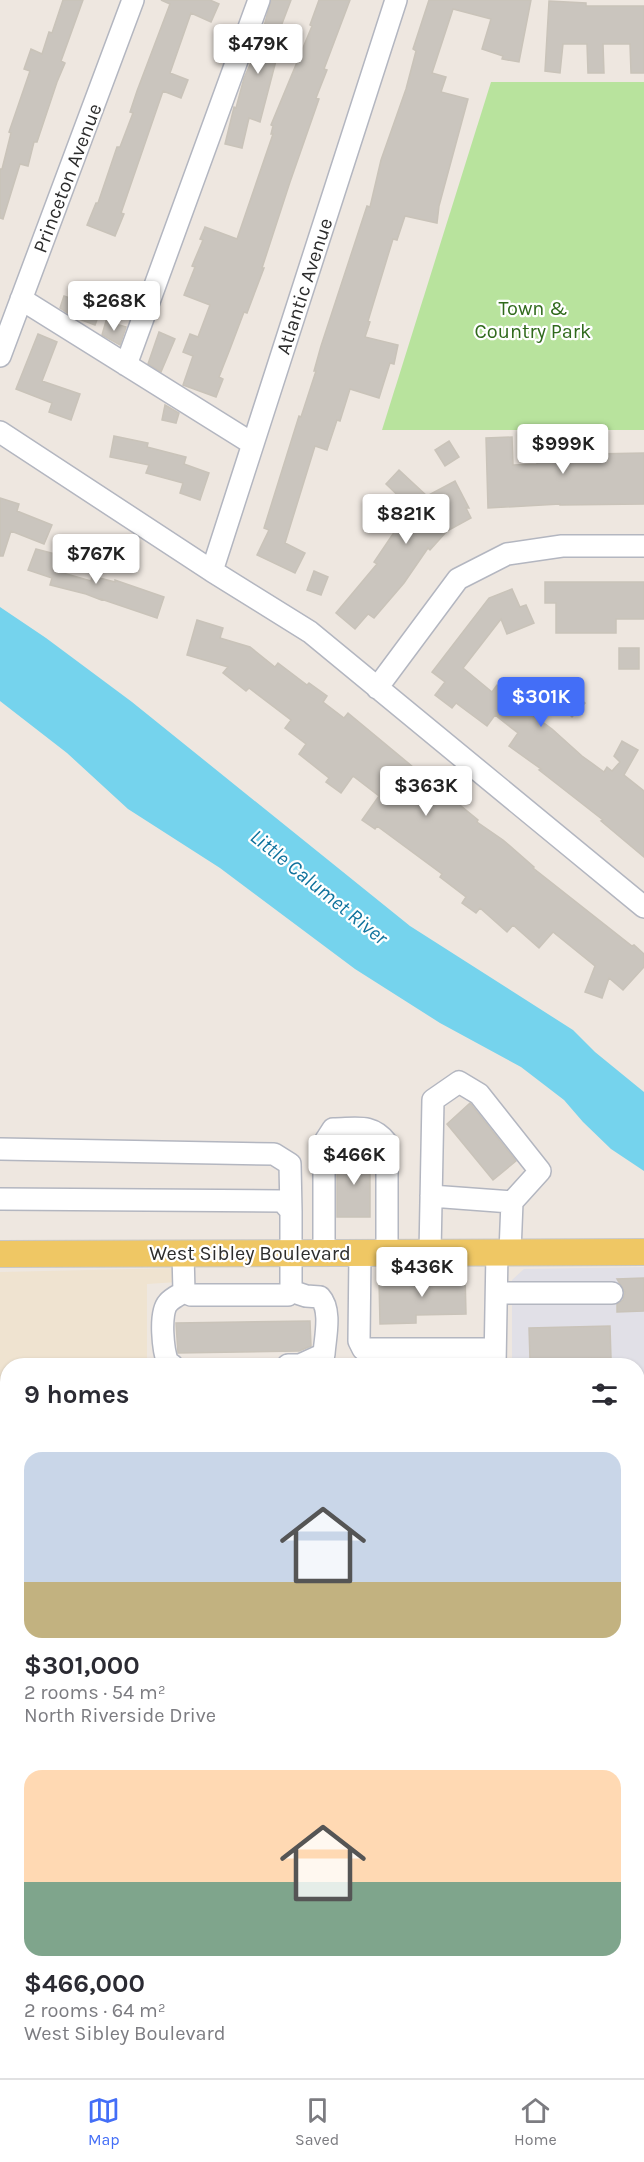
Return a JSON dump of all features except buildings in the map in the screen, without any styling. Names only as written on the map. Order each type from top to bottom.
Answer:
[{"type":"main road","name":"West Sibley Boulevard","points":[[0,1254],[643,1252]]},
{"type":"street","name":"Princeton Avenue","points":[[0,356],[133,0]]},
{"type":"street","points":[[126,365],[259,0]]},
{"type":"street","name":"Atlantic Avenue","points":[[212,571],[396,0]]},
{"type":"street","points":[[21,299],[253,444]]},
{"type":"street","points":[[0,432],[212,571],[310,632],[644,907]]},
{"type":"street","points":[[377,688],[458,579],[507,554],[562,546],[644,546]]},
{"type":"street","points":[[360,1253],[359,1341],[363,1348],[495,1357],[497,1293],[512,1202],[540,1171],[479,1095],[459,1082],[433,1100],[430,1253]]},
{"type":"street","points":[[324,1253],[324,1143],[333,1129],[372,1129],[380,1133],[387,1143],[387,1253]]},
{"type":"street","points":[[0,1149],[274,1154],[290,1164],[291,1291],[288,1295],[176,1297]]},
{"type":"street","points":[[290,1174],[324,1173]]},
{"type":"street","points":[[431,1196],[512,1202]]},
{"type":"street","points":[[0,1199],[282,1201],[291,1208],[324,1205]]},
{"type":"street","points":[[166,1358],[164,1311],[176,1297],[183,1253]]},
{"type":"street","points":[[291,1291],[306,1296],[320,1297],[323,1301],[326,1324],[324,1354],[315,1358]]},
{"type":"street","points":[[497,1293],[612,1293]]},
{"type":"shaded area","points":[[644,1267],[644,1358],[512,1358],[512,1280],[524,1269]]},
{"type":"shaded area","points":[[178,1268],[178,1282],[147,1284],[147,1358],[0,1358],[0,1272]]},
{"type":"green space","name":"Town & Country Park","points":[[491,82],[644,82],[644,430],[382,430]]},
{"type":"water","name":"Little Calumet River","points":[[0,607],[132,702],[410,926],[573,1030],[595,1052],[644,1092],[644,1171],[611,1149],[564,1100],[521,1067],[440,1023],[355,969],[220,868],[128,809],[67,753],[0,701]]}]
